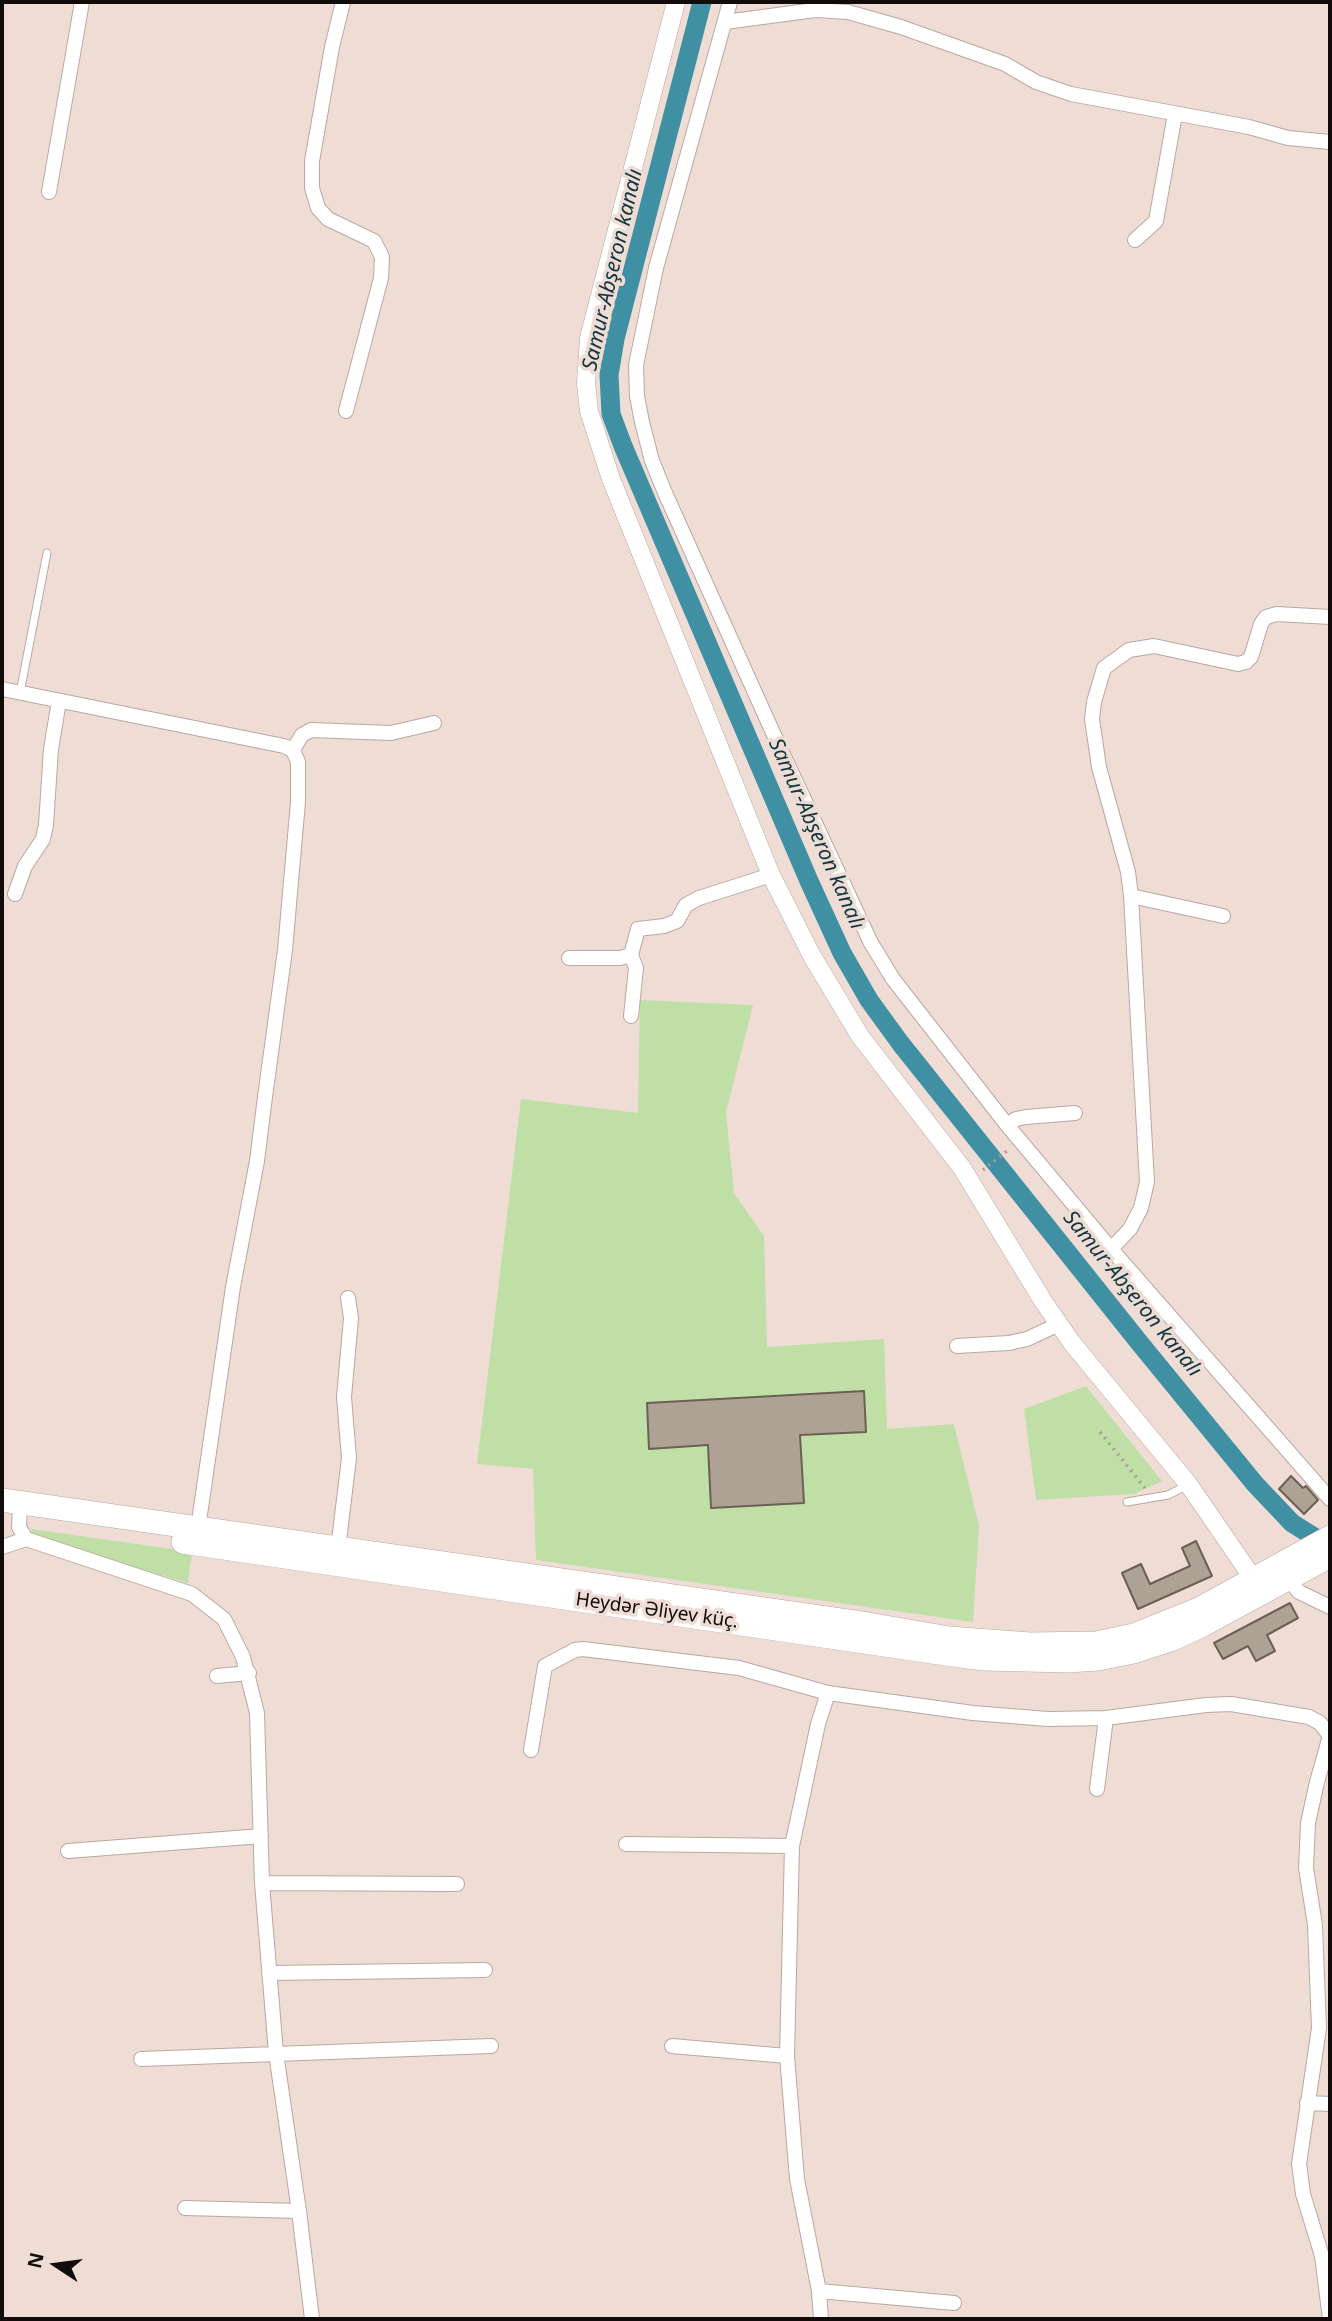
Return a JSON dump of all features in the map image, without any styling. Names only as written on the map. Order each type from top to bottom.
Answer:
[{"type":"main road","name":"Heydər Əliyev küç.","points":[[14,1515],[338,1549],[868,1624],[949,1638],[1019,1643],[1097,1643],[1134,1635],[1277,1576]]},
{"type":"main road","name":"Heydər Əliyev küç.","points":[[197,1536],[984,1658],[1068,1661],[1098,1659],[1133,1652],[1173,1639],[1203,1625],[1277,1576]]},
{"type":"main road","points":[[1277,1576],[1330,1537]]},
{"type":"main road","points":[[1277,1576],[1330,1556]]},
{"type":"street","points":[[49,192],[82,2]]},
{"type":"street","points":[[343,2],[332,47],[312,161],[312,188],[318,208],[328,219],[374,241],[382,257],[381,278],[346,411]]},
{"type":"street","points":[[676,2],[589,338],[586,383],[589,411],[611,479],[771,875],[812,956],[860,1036],[962,1167],[1059,1324],[1189,1485],[1277,1576],[1299,1592],[1330,1607]]},
{"type":"street","points":[[730,2],[656,268],[636,365],[637,396],[652,461],[774,735],[871,943],[892,979],[1007,1125],[1111,1249],[1330,1499]]},
{"type":"street","points":[[725,22],[815,10],[848,12],[901,27],[1005,64],[1036,82],[1071,94],[1249,127],[1288,138],[1330,142]]},
{"type":"street","points":[[1135,240],[1157,221],[1175,114]]},
{"type":"street","points":[[1111,1249],[1130,1229],[1141,1208],[1147,1182],[1131,896],[1128,872],[1099,767],[1092,719],[1104,668],[1129,650],[1154,646],[1238,664],[1251,657],[1261,624],[1266,617],[1277,614],[1330,617]]},
{"type":"street","points":[[2,689],[284,746],[293,750],[298,762],[298,802],[285,950],[257,1161],[233,1287],[197,1536]]},
{"type":"street","points":[[15,894],[25,866],[43,839],[51,750],[59,701]]},
{"type":"street","points":[[293,750],[302,735],[311,730],[391,733],[434,723]]},
{"type":"street","points":[[631,1016],[636,968],[631,954],[638,929],[664,926],[677,921],[686,905],[699,898],[771,875]]},
{"type":"street","points":[[1131,896],[1223,916]]},
{"type":"street","points":[[569,958],[620,958],[631,954]]},
{"type":"street","points":[[1007,1125],[1026,1117],[1075,1113]]},
{"type":"street","points":[[338,1549],[349,1458],[344,1397],[351,1318],[348,1298]]},
{"type":"street","points":[[957,1346],[1009,1343],[1027,1339],[1059,1324]]},
{"type":"street","points":[[2,1547],[14,1515],[192,1594],[224,1619],[249,1673],[257,1713],[262,1883],[276,2053],[312,2319]]},
{"type":"street","points":[[531,1750],[545,1666],[575,1650],[739,1668],[828,1693],[972,1713],[1048,1718],[1106,1718],[1231,1704],[1309,1717],[1320,1723],[1330,1736],[1308,1823],[1306,1868],[1315,1924],[1324,2028],[1307,2102],[1299,2177],[1322,2256],[1330,2319]]},
{"type":"street","points":[[217,1676],[249,1673]]},
{"type":"street","points":[[821,2319],[819,2291],[797,2179],[788,2056],[792,1846],[818,1724],[828,1693]]},
{"type":"street","points":[[1097,1789],[1106,1718]]},
{"type":"street","points":[[68,1851],[261,1836]]},
{"type":"street","points":[[626,1844],[792,1846]]},
{"type":"street","points":[[262,1883],[457,1884]]},
{"type":"street","points":[[269,1973],[485,1970]]},
{"type":"street","points":[[141,2059],[491,2046]]},
{"type":"street","points":[[672,2046],[788,2056]]},
{"type":"street","points":[[1307,2102],[1330,2104]]},
{"type":"street","points":[[185,2208],[299,2211]]},
{"type":"street","points":[[819,2291],[954,2303]]},
{"type":"lane","points":[[20,692],[47,553]]},
{"type":"lane","points":[[1127,1502],[1178,1492],[1189,1485]]},
{"type":"path","points":[[984,1170],[1008,1150]]},
{"type":"path","points":[[1100,1432],[1153,1497]]},
{"type":"green space","points":[[640,1000],[753,1005],[726,1112],[734,1193],[764,1236],[767,1347],[884,1339],[887,1429],[954,1424],[979,1526],[973,1622],[536,1560],[533,1469],[477,1464],[521,1099],[638,1113]]},
{"type":"green space","points":[[1086,1386],[1162,1481],[1134,1494],[1036,1500],[1024,1409]]},
{"type":"green space","points":[[32,1529],[192,1552],[188,1583],[30,1536]]},
{"type":"building","points":[[864,1391],[866,1432],[800,1435],[804,1503],[711,1508],[708,1445],[649,1449],[647,1403]]},
{"type":"building","points":[[1291,1476],[1303,1488],[1306,1486],[1318,1500],[1304,1514],[1279,1489]]},
{"type":"building","points":[[1196,1541],[1212,1576],[1138,1609],[1122,1573],[1141,1564],[1150,1584],[1190,1566],[1182,1548]]},
{"type":"building","points":[[1290,1603],[1298,1618],[1267,1635],[1275,1651],[1256,1661],[1248,1646],[1223,1659],[1214,1643]]},
{"type":"waterway","name":"Samur-Abşeron kanalı","points":[[702,2],[615,339],[609,375],[611,414],[623,446],[809,881],[842,953],[869,1000],[901,1044],[1255,1484],[1292,1523],[1330,1547]]}]
